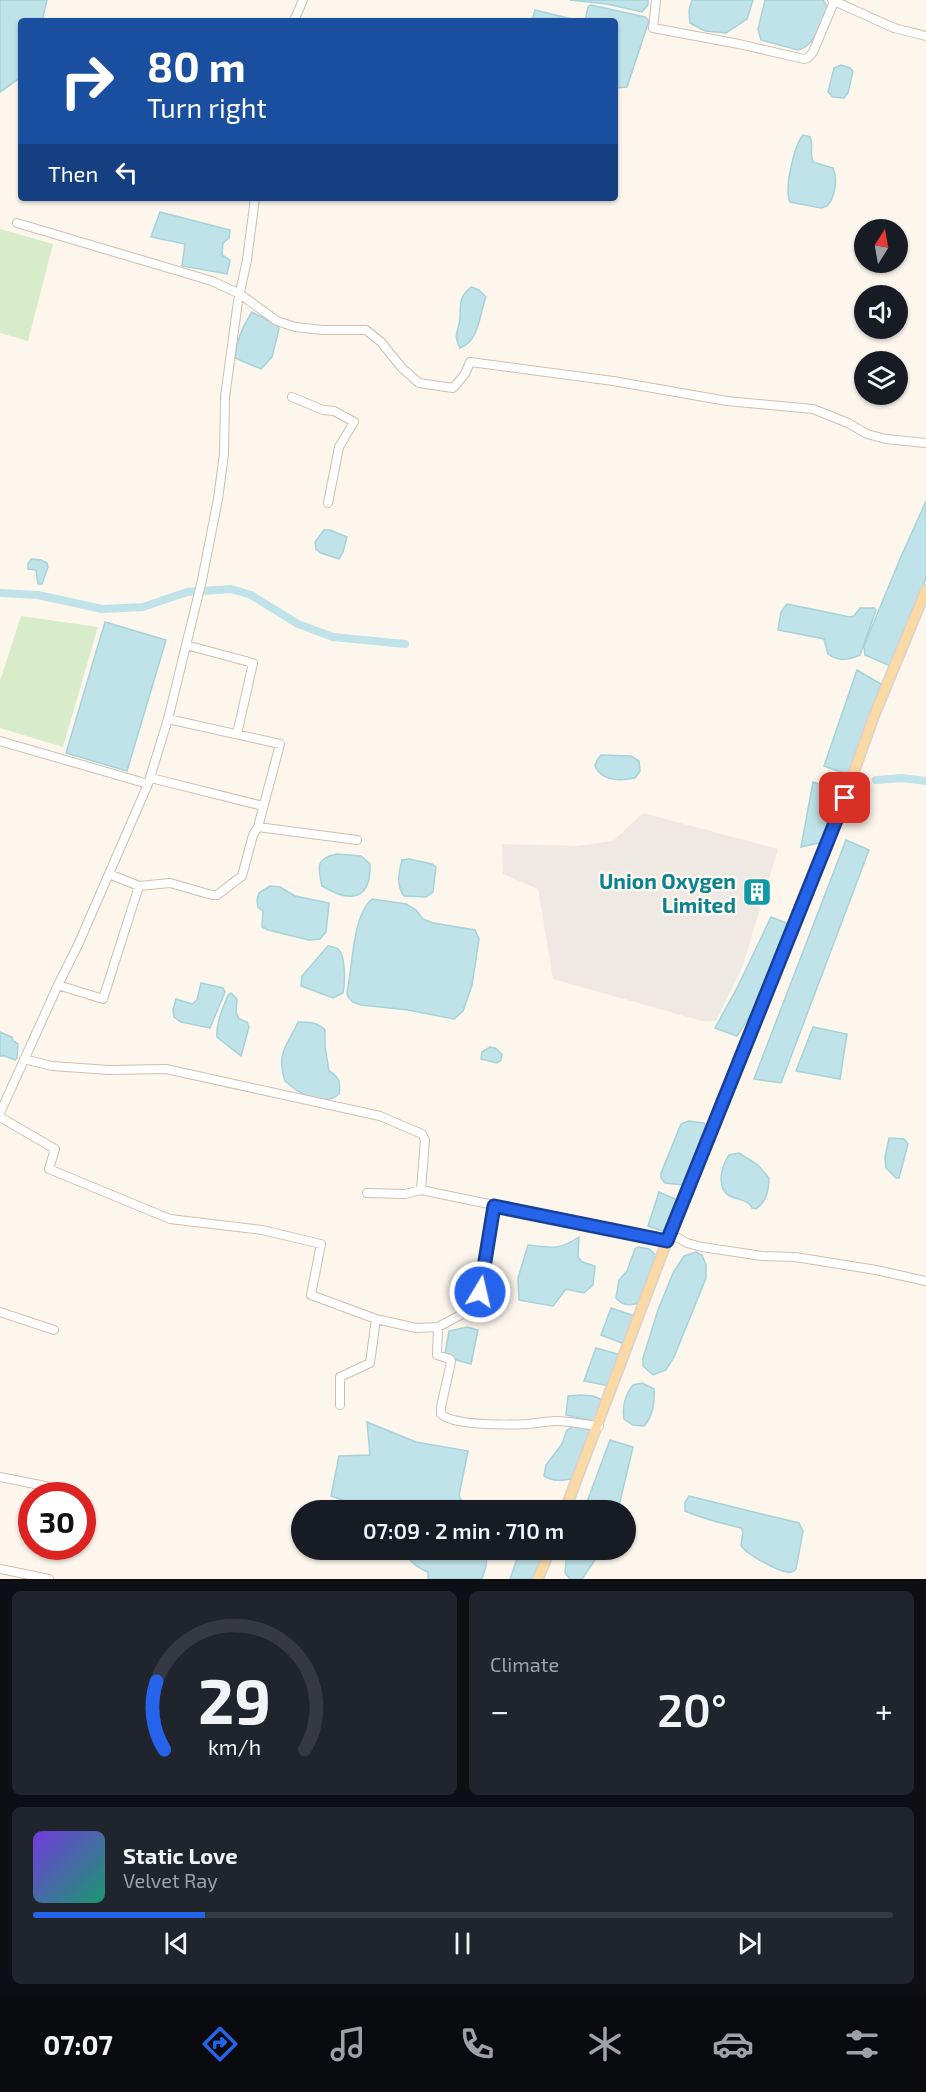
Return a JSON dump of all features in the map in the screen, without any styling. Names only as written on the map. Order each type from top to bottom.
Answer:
[{"type":"main road","points":[[569,1500],[669,1238],[839,814],[874,716],[926,590]]},
{"type":"main road","points":[[538,1579],[546,1560]]},
{"type":"street","points":[[295,18],[303,0]]},
{"type":"street","points":[[656,0],[653,28],[804,59],[813,52],[833,1],[894,27],[926,36]]},
{"type":"street","points":[[255,201],[225,397],[224,454],[202,580],[168,719],[150,781],[0,1115],[55,1149],[49,1169],[139,1207],[170,1219],[262,1230],[321,1244],[311,1295],[376,1319],[416,1328],[438,1327],[470,1310],[480,1292],[494,1206]]},
{"type":"street","points":[[17,223],[212,281],[240,294],[278,321],[296,327],[323,330],[366,330],[381,342],[402,368],[419,383],[453,388],[465,374],[470,362],[613,381],[727,401],[813,409],[848,423],[867,434],[886,440],[926,443]]},
{"type":"street","points":[[292,397],[323,410],[334,411],[354,422],[339,447],[328,503]]},
{"type":"street","points":[[186,645],[253,663],[237,734]]},
{"type":"street","points":[[109,874],[139,886],[170,883],[212,895],[220,894],[243,876],[280,744],[168,719]]},
{"type":"street","points":[[0,741],[150,781],[263,806]]},
{"type":"street","points":[[258,827],[357,840]]},
{"type":"street","points":[[57,985],[103,999],[139,886]]},
{"type":"street","points":[[24,1059],[52,1066],[109,1070],[166,1070],[380,1116],[422,1134],[425,1140],[421,1190]]},
{"type":"street","points":[[367,1193],[405,1194],[421,1190],[702,1246],[762,1256],[795,1257],[876,1270],[926,1281]]},
{"type":"street","points":[[0,1312],[54,1330]]},
{"type":"street","points":[[340,1405],[340,1377],[370,1363],[376,1319]]},
{"type":"street","points":[[438,1327],[437,1355],[450,1359],[451,1362],[441,1407],[443,1417],[498,1424],[558,1421],[599,1426]]},
{"type":"street","points":[[0,1477],[25,1482]]},
{"type":"street","points":[[0,1569],[49,1579]]},
{"type":"shaded area","points":[[643,813],[778,849],[743,965],[716,1021],[702,1021],[553,979],[538,889],[503,874],[502,844],[576,846],[613,841]]},
{"type":"green space","points":[[0,229],[53,244],[28,341],[0,333]]},
{"type":"green space","points":[[21,616],[98,627],[63,747],[0,728],[0,681]]},
{"type":"water","points":[[0,0],[47,0],[43,18],[18,18],[18,79],[0,92]]},
{"type":"water","points":[[570,0],[648,0],[648,5],[642,12],[607,4]]},
{"type":"water","points":[[692,0],[753,0],[747,19],[726,33],[705,31],[690,23],[689,10]]},
{"type":"water","points":[[765,0],[823,0],[828,8],[813,39],[804,48],[798,50],[761,40],[758,29]]},
{"type":"water","points":[[591,5],[645,17],[649,21],[627,87],[618,88],[618,18],[586,18],[588,7]]},
{"type":"water","points":[[535,10],[568,18],[533,18]]},
{"type":"water","points":[[841,65],[853,71],[848,93],[844,98],[833,97],[828,92],[834,68]]},
{"type":"water","points":[[803,135],[810,137],[813,162],[833,168],[835,172],[834,193],[827,206],[821,208],[790,202],[788,196],[791,168],[796,148]]},
{"type":"water","points":[[160,212],[230,230],[229,238],[223,243],[222,255],[230,260],[227,274],[182,266],[185,244],[151,237]]},
{"type":"water","points":[[471,287],[479,290],[486,297],[472,339],[460,348],[456,336],[461,301]]},
{"type":"water","points":[[252,312],[277,325],[279,329],[272,357],[261,369],[235,358],[240,334]]},
{"type":"water","points":[[926,501],[926,578],[893,666],[888,665],[865,655],[864,646]]},
{"type":"water","points":[[324,530],[347,537],[339,559],[316,549],[315,542]]},
{"type":"water","points":[[31,559],[47,563],[48,567],[42,584],[38,584],[36,570],[28,569]]},
{"type":"water","points":[[787,604],[850,617],[854,616],[860,608],[876,610],[860,655],[840,659],[828,654],[824,639],[778,630],[781,612]]},
{"type":"water","points":[[105,622],[166,640],[127,771],[66,753]]},
{"type":"water","points":[[857,670],[881,684],[849,775],[824,766]]},
{"type":"water","points":[[601,755],[631,756],[639,761],[640,771],[635,778],[618,780],[607,778],[595,766]]},
{"type":"water","points":[[813,782],[838,791],[823,842],[801,847]]},
{"type":"water","points":[[846,840],[869,850],[781,1083],[754,1079]]},
{"type":"water","points":[[337,854],[361,856],[370,864],[367,885],[363,892],[350,896],[341,895],[322,886],[320,865],[325,858]]},
{"type":"water","points":[[409,859],[436,867],[433,892],[426,897],[404,896],[401,892],[399,878],[402,860]]},
{"type":"water","points":[[270,886],[280,887],[295,896],[329,903],[326,932],[320,939],[309,940],[262,927],[263,911],[258,907],[257,900],[259,893]]},
{"type":"water","points":[[372,899],[406,904],[416,910],[423,919],[433,923],[475,930],[479,939],[472,985],[463,1011],[454,1019],[408,1010],[361,1005],[348,997],[357,929],[365,907]]},
{"type":"water","points":[[771,917],[789,924],[783,951],[769,982],[737,1036],[715,1028],[738,986]]},
{"type":"water","points":[[328,946],[341,952],[344,963],[343,993],[333,998],[301,986],[302,976]]},
{"type":"water","points":[[201,983],[223,988],[225,992],[210,1028],[181,1022],[174,1017],[176,999],[192,1004],[197,1000]]},
{"type":"water","points":[[231,993],[237,999],[236,1012],[239,1019],[247,1022],[249,1027],[241,1056],[217,1037],[220,1015]]},
{"type":"water","points":[[298,1022],[316,1024],[325,1030],[329,1071],[335,1075],[339,1083],[339,1094],[333,1098],[326,1100],[311,1097],[285,1081],[282,1056]]},
{"type":"water","points":[[813,1027],[847,1034],[840,1079],[796,1071]]},
{"type":"water","points":[[0,1032],[12,1037],[13,1041],[18,1044],[15,1060],[0,1056]]},
{"type":"water","points":[[490,1047],[502,1054],[501,1060],[497,1063],[481,1059],[482,1052]]},
{"type":"water","points":[[688,1121],[704,1123],[707,1130],[687,1183],[683,1185],[665,1183],[661,1178],[661,1173],[681,1124]]},
{"type":"water","points":[[889,1138],[904,1139],[908,1144],[899,1178],[896,1178],[886,1168],[885,1157]]},
{"type":"water","points":[[739,1153],[758,1165],[769,1178],[767,1195],[756,1209],[745,1201],[728,1195],[722,1186],[721,1175],[726,1159],[729,1155]]},
{"type":"water","points":[[659,1192],[680,1201],[663,1231],[648,1226]]},
{"type":"water","points":[[579,1237],[578,1257],[582,1262],[595,1266],[593,1285],[584,1293],[566,1289],[553,1306],[519,1300],[518,1278],[528,1245],[555,1247]]},
{"type":"water","points":[[638,1247],[649,1249],[658,1257],[642,1301],[631,1305],[625,1304],[616,1298],[619,1280],[627,1271],[635,1249]]},
{"type":"water","points":[[696,1252],[702,1255],[706,1265],[706,1278],[674,1357],[666,1370],[653,1375],[643,1366],[643,1358],[658,1310],[673,1273],[684,1256]]},
{"type":"water","points":[[611,1308],[635,1316],[627,1345],[601,1335]]},
{"type":"water","points":[[467,1327],[478,1330],[471,1364],[449,1358],[445,1354],[449,1331]]},
{"type":"water","points":[[596,1348],[621,1355],[609,1386],[584,1381]]},
{"type":"water","points":[[642,1383],[654,1389],[654,1403],[644,1426],[633,1425],[624,1419],[623,1414],[630,1389],[633,1385]]},
{"type":"water","points":[[568,1396],[593,1396],[605,1401],[597,1422],[566,1415]]},
{"type":"water","points":[[367,1422],[416,1442],[468,1451],[459,1495],[461,1500],[342,1500],[331,1496],[339,1456],[370,1455]]},
{"type":"water","points":[[574,1426],[591,1430],[575,1478],[559,1480],[544,1476],[546,1465],[562,1444],[567,1430]]},
{"type":"water","points":[[610,1440],[633,1447],[620,1500],[588,1500]]},
{"type":"water","points":[[689,1496],[799,1523],[803,1531],[796,1569],[791,1572],[782,1571],[748,1552],[741,1545],[743,1532],[741,1528],[705,1519],[685,1511],[685,1502]]},
{"type":"water","points":[[410,1560],[486,1560],[482,1579],[428,1579],[428,1572]]},
{"type":"water","points":[[517,1560],[543,1560],[535,1579],[510,1579]]},
{"type":"water","points":[[566,1560],[595,1560],[582,1579],[570,1579],[565,1573]]},
{"type":"waterway","points":[[0,593],[38,595],[102,609],[143,607],[187,592],[231,589],[251,595],[298,624],[333,637],[405,644]]},
{"type":"waterway","points":[[876,780],[902,778],[926,781]]},
{"type":"place","name":"Union Oxygen Limited","points":[[757,892]]},
{"type":"route","points":[[480,1292],[494,1206],[667,1241],[845,798]]}]
